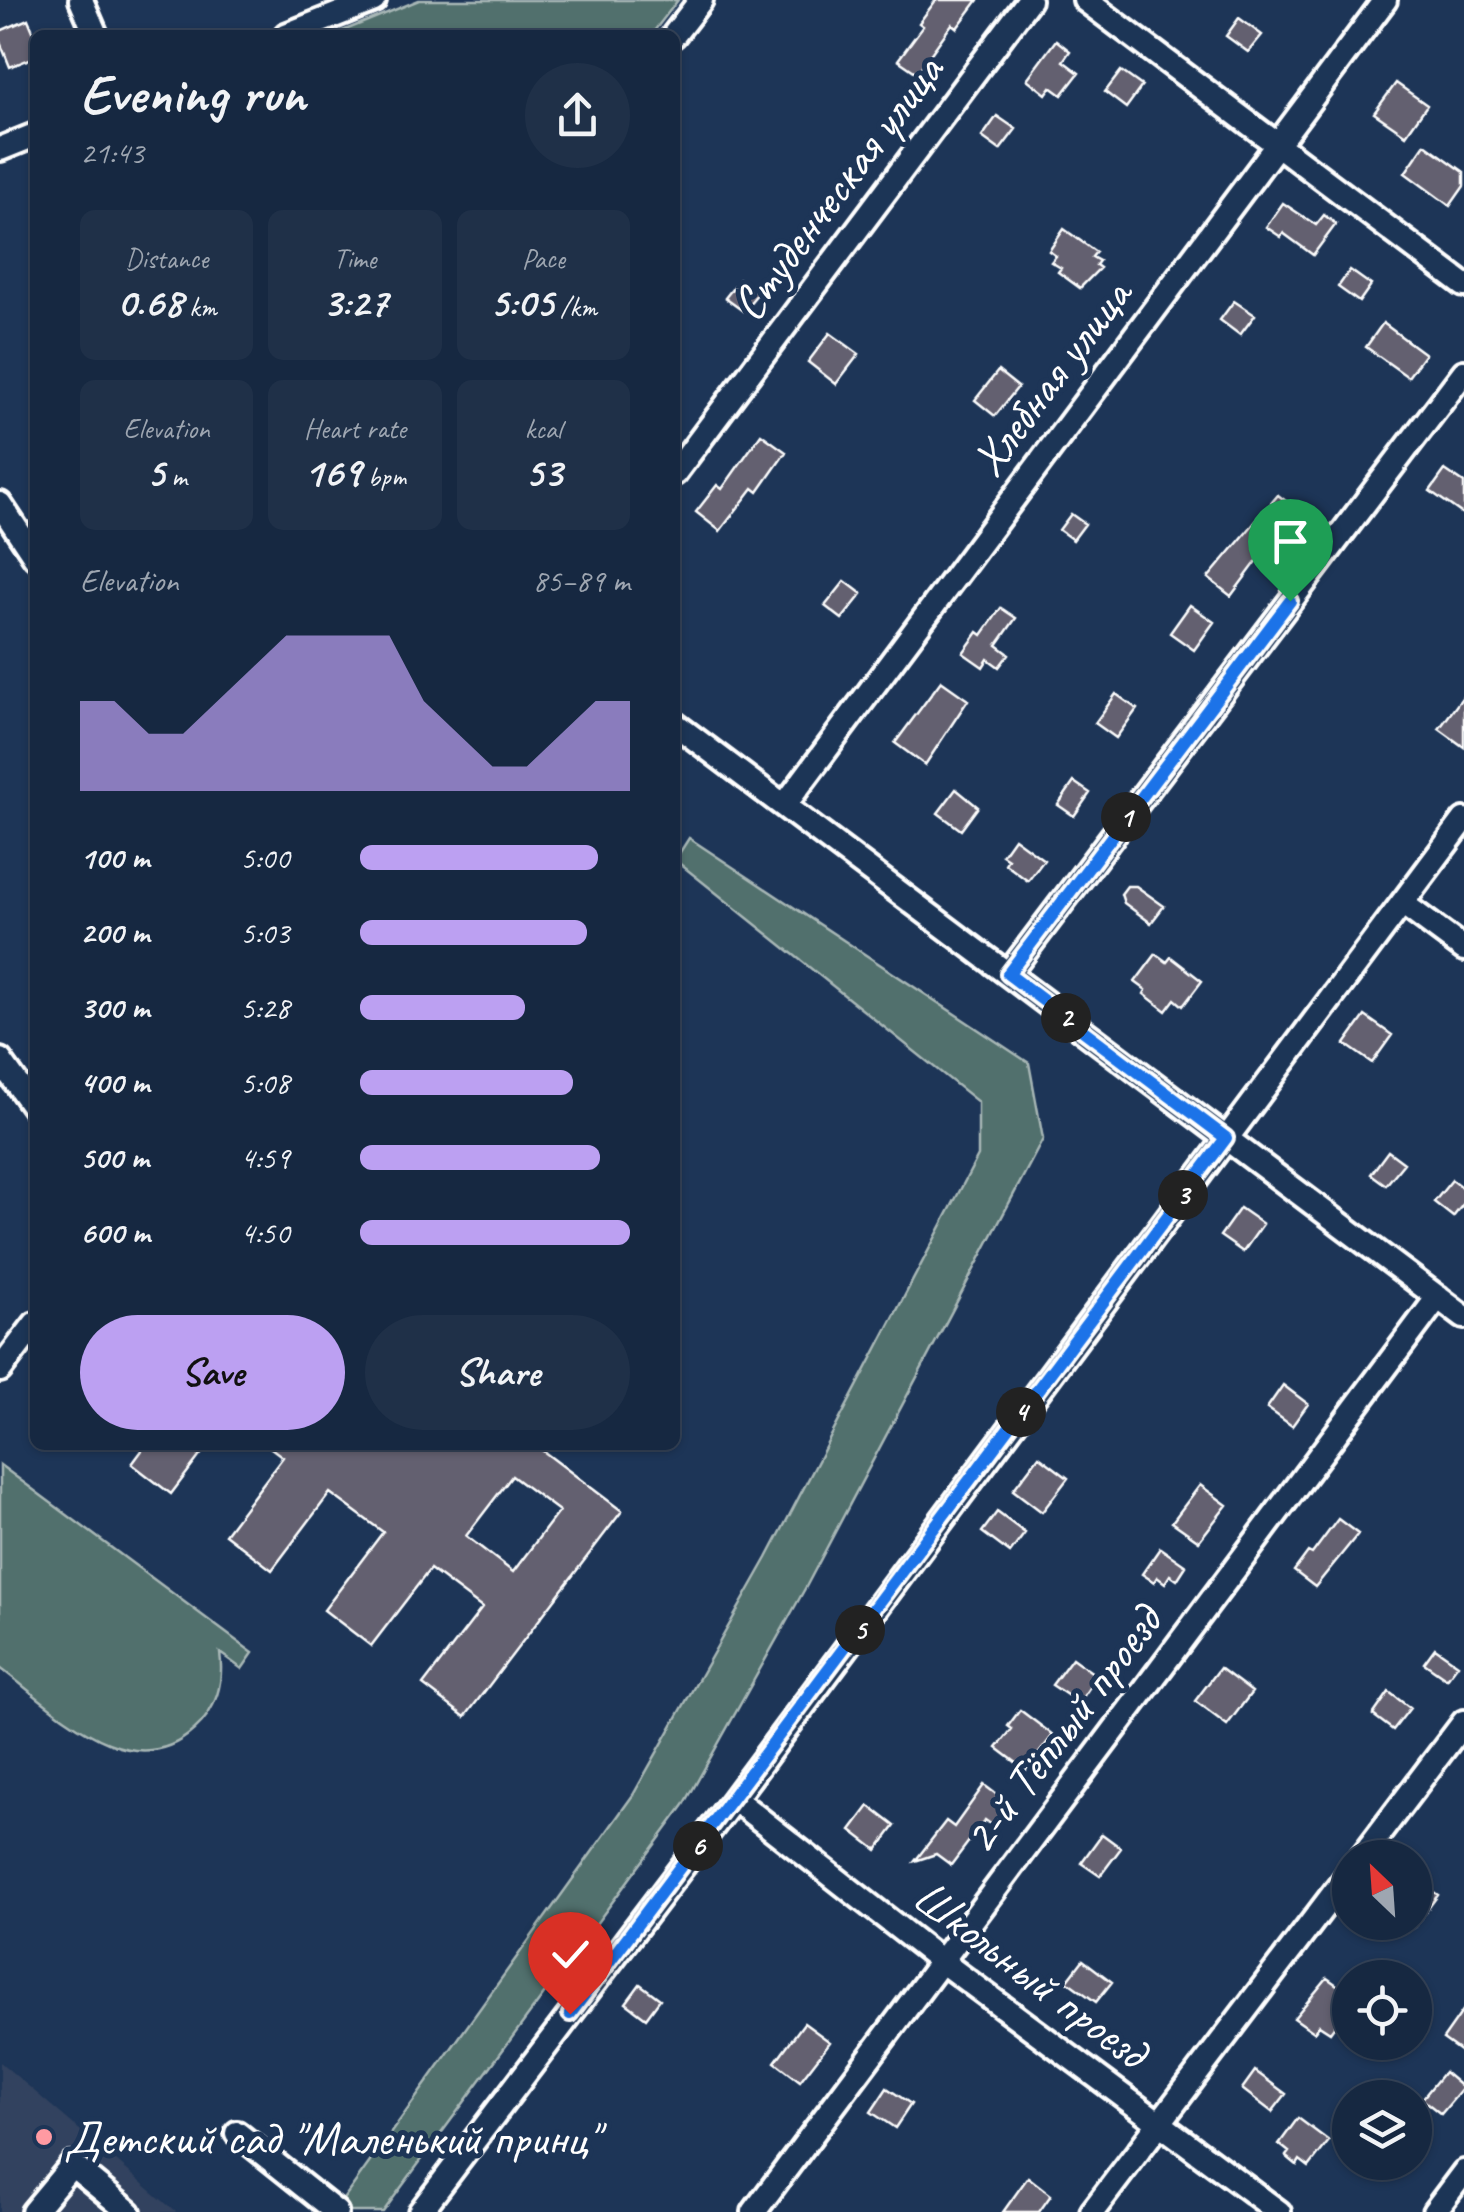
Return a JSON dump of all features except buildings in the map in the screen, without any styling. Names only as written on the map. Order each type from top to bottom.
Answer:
[{"type":"street","points":[[82,0],[94,30]]},
{"type":"street","points":[[299,30],[374,0]]},
{"type":"street","points":[[678,30],[701,0]]},
{"type":"street","name":"Студенческая улица","points":[[680,466],[1030,0]]},
{"type":"street","points":[[1085,0],[1464,285]]},
{"type":"street","name":"Хлебная улица","points":[[784,806],[1385,0]]},
{"type":"street","points":[[0,149],[30,137]]},
{"type":"street","points":[[1008,974],[1464,372]]},
{"type":"street","points":[[0,504],[30,549]]},
{"type":"street","points":[[680,728],[1464,1317]]},
{"type":"street","points":[[420,2212],[734,1799],[1464,820]]},
{"type":"street","points":[[1402,903],[1464,949]]},
{"type":"street","points":[[0,1060],[30,1103]]},
{"type":"street","name":"2-й Тёплый проезд","points":[[754,2212],[1438,1297]]},
{"type":"street","points":[[0,1370],[30,1331]]},
{"type":"street","points":[[1375,1840],[1464,1722]]},
{"type":"street","name":"Школьный проезд","points":[[734,1799],[940,1961],[1279,2212]]},
{"type":"street","points":[[1092,2212],[1332,1896]]},
{"type":"street","points":[[237,2134],[336,2212]]},
{"type":"street","points":[[33,2212],[72,2165],[129,2212]]},
{"type":"street","points":[[1434,2212],[1464,2172]]},
{"type":"shaded area","name":"Детский сад \"Маленький принц\"","points":[[0,2062],[176,2212],[0,2212]]},
{"type":"green space","points":[[419,0],[678,0],[655,30],[345,30]]},
{"type":"green space","points":[[689,838],[1029,1063],[1043,1139],[807,1585],[684,1805],[383,2212],[334,2212],[633,1795],[767,1558],[978,1156],[978,1102],[680,864],[680,852]]},
{"type":"green space","points":[[0,1465],[253,1653],[242,1669],[220,1653],[217,1695],[194,1730],[169,1746],[144,1751],[118,1746],[67,1720],[0,1668]]},
{"type":"place","name":"Детский сад \"Маленький принц\"","points":[[44,2137]]},
{"type":"route","points":[[570,2014],[1226,1138],[1008,974],[1290,601]]}]
